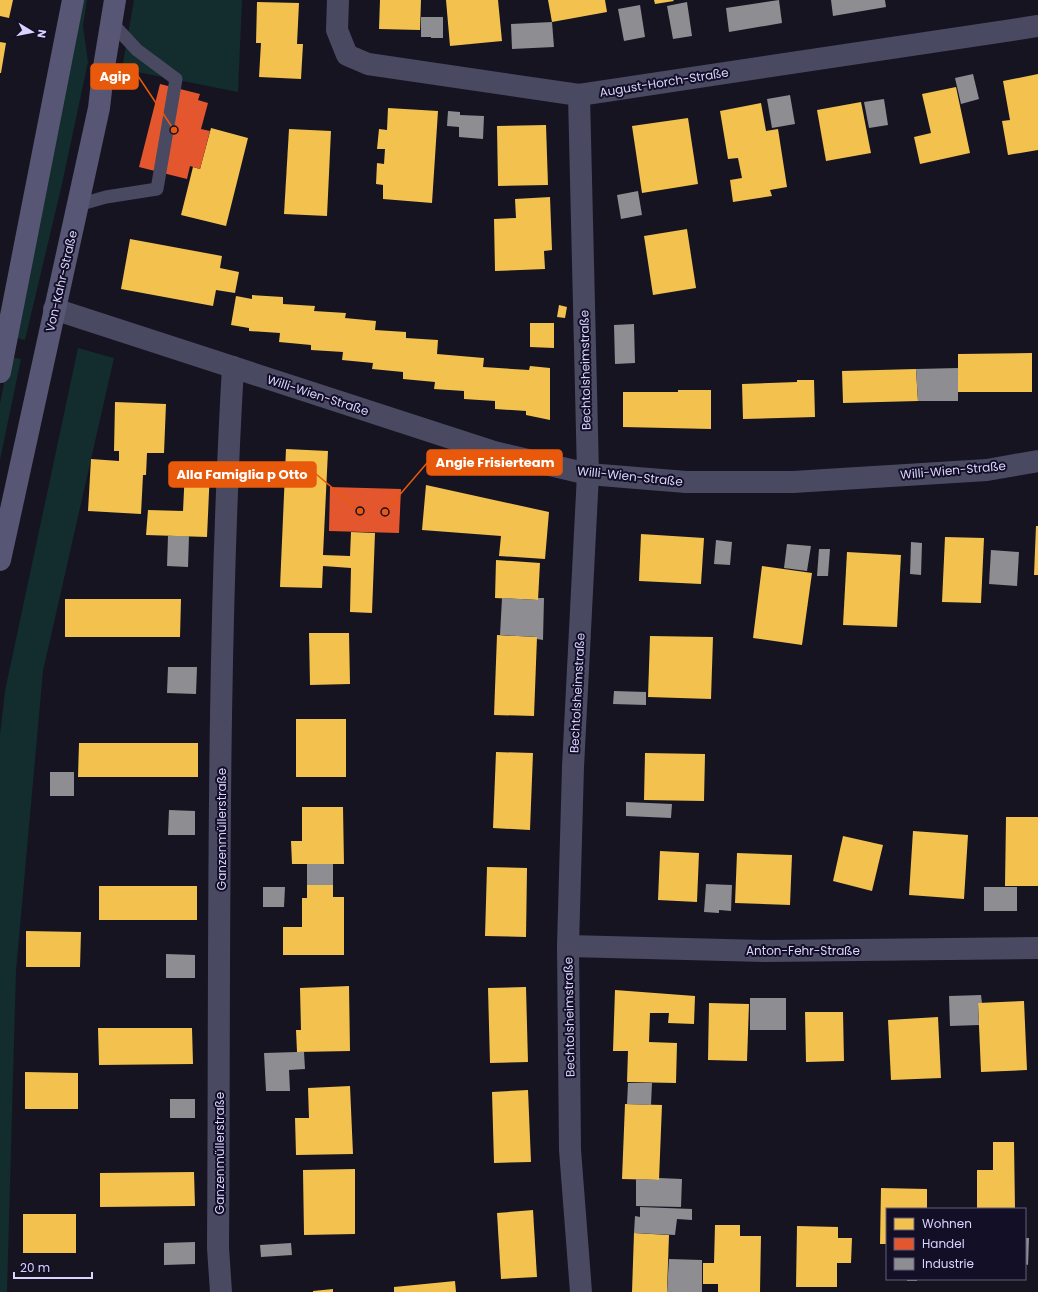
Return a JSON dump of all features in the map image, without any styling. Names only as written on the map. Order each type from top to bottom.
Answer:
[{"type":"main road","points":[[0,372],[73,0]]},
{"type":"main road","name":"Von-Kahr-Straße","points":[[0,560],[99,108],[115,0]]},
{"type":"street","name":"August-Horch-Straße","points":[[338,0],[337,30],[347,54],[368,64],[579,95],[1038,26]]},
{"type":"street","name":"Bechtolsheimstraße","points":[[579,95],[588,474],[573,767],[568,946],[570,1150],[581,1292]]},
{"type":"street","name":"Willi-Wien-Straße","points":[[54,309],[494,452],[588,474],[686,482],[793,482],[987,470],[1038,461]]},
{"type":"street","name":"Ganzenmüllerstraße","points":[[220,1292],[218,1248],[222,700],[228,455],[233,367]]},
{"type":"street","name":"Anton-Fehr-Straße","points":[[568,946],[767,951],[1038,948]]},
{"type":"lane","points":[[78,205],[106,197],[157,189],[176,79],[137,50],[111,22]]},
{"type":"green space","points":[[80,0],[87,0],[83,26],[88,62],[62,184],[25,340],[13,337]]},
{"type":"green space","points":[[134,0],[242,0],[238,92],[122,69]]},
{"type":"green space","points":[[78,348],[114,358],[43,671],[16,971],[7,1292],[0,1292],[0,735],[5,691]]},
{"type":"green space","points":[[9,357],[21,359],[0,460],[0,404]]},
{"type":"building: Wohnen","points":[[0,0],[13,0],[9,18],[0,16]]},
{"type":"building: Wohnen","points":[[380,0],[421,0],[420,30],[379,29]]},
{"type":"building: Wohnen","points":[[446,0],[498,0],[502,41],[450,46]]},
{"type":"building: Wohnen","points":[[548,0],[605,0],[607,12],[552,22]]},
{"type":"building: Wohnen","points":[[654,0],[673,0],[674,1],[655,4]]},
{"type":"building: Wohnen","points":[[257,2],[299,3],[297,44],[303,44],[301,79],[259,77],[261,43],[256,43]]},
{"type":"building: Wohnen","points":[[0,42],[6,43],[1,73],[0,73]]},
{"type":"building: Wohnen","points":[[1038,74],[1038,150],[1008,155],[1002,121],[1010,120],[1003,81]]},
{"type":"building: Wohnen","points":[[956,87],[970,153],[920,164],[914,137],[931,133],[922,94]]},
{"type":"building: Wohnen","points":[[861,102],[871,153],[826,161],[817,110]]},
{"type":"building: Wohnen","points":[[761,103],[766,131],[778,129],[787,187],[770,190],[772,196],[733,202],[730,180],[742,178],[738,158],[728,159],[720,111]]},
{"type":"building: Wohnen","points":[[388,108],[438,111],[432,203],[383,199],[383,185],[376,184],[377,163],[384,164],[385,149],[377,149],[379,129],[387,130]]},
{"type":"building: Wohnen","points":[[688,118],[698,184],[642,193],[632,126]]},
{"type":"building: Wohnen","points":[[546,125],[548,185],[498,186],[497,126]]},
{"type":"building: Wohnen","points":[[211,128],[248,138],[226,226],[181,215],[193,167],[200,169]]},
{"type":"building: Wohnen","points":[[289,129],[331,131],[327,216],[284,214]]},
{"type":"building: Wohnen","points":[[550,197],[552,250],[544,251],[545,269],[495,271],[494,219],[516,218],[515,199]]},
{"type":"building: Wohnen","points":[[687,229],[696,288],[653,295],[644,236]]},
{"type":"building: Wohnen","points":[[130,239],[222,256],[220,268],[239,272],[235,293],[216,290],[213,306],[121,289]]},
{"type":"building: Wohnen","points":[[252,295],[283,297],[283,304],[315,306],[314,311],[346,313],[345,318],[376,321],[375,330],[406,332],[406,338],[438,340],[437,354],[484,358],[483,367],[529,370],[530,366],[550,368],[550,420],[526,415],[526,411],[495,409],[495,401],[464,399],[464,391],[434,389],[435,382],[403,379],[403,372],[372,369],[373,363],[342,360],[343,352],[311,350],[311,345],[279,342],[280,333],[249,331],[249,328],[231,325],[236,296],[252,299]]},
{"type":"building: Wohnen","points":[[559,305],[567,307],[565,318],[557,317]]},
{"type":"building: Wohnen","points":[[530,323],[554,323],[554,348],[530,347]]},
{"type":"building: Wohnen","points":[[1032,353],[1032,392],[958,392],[958,354]]},
{"type":"building: Wohnen","points":[[916,369],[918,401],[843,403],[842,371]]},
{"type":"building: Wohnen","points":[[797,380],[814,380],[815,417],[743,419],[742,384],[797,382]]},
{"type":"building: Wohnen","points":[[678,390],[711,390],[711,429],[623,427],[623,392],[678,392]]},
{"type":"building: Wohnen","points":[[115,402],[166,404],[164,453],[147,453],[146,475],[143,475],[141,514],[88,511],[91,459],[119,461],[119,451],[114,451]]},
{"type":"building: Wohnen","points":[[286,449],[328,451],[323,555],[350,556],[351,532],[375,533],[372,613],[350,612],[351,568],[323,566],[322,588],[280,587]]},
{"type":"building: Wohnen","points":[[185,469],[210,470],[207,537],[146,535],[148,510],[183,511]]},
{"type":"building: Wohnen","points":[[426,485],[549,512],[545,559],[499,556],[501,536],[422,530]]},
{"type":"building: Wohnen","points":[[1036,526],[1038,526],[1038,575],[1034,575]]},
{"type":"building: Wohnen","points":[[641,534],[704,538],[701,584],[639,581]]},
{"type":"building: Wohnen","points":[[945,537],[984,538],[981,603],[942,602]]},
{"type":"building: Wohnen","points":[[847,552],[901,555],[897,627],[843,625]]},
{"type":"building: Wohnen","points":[[496,560],[540,563],[538,600],[495,598]]},
{"type":"building: Wohnen","points":[[762,566],[812,573],[802,645],[753,638]]},
{"type":"building: Wohnen","points":[[65,599],[181,599],[180,637],[65,637]]},
{"type":"building: Wohnen","points":[[309,633],[349,633],[350,684],[310,685]]},
{"type":"building: Wohnen","points":[[497,635],[537,637],[534,716],[494,715]]},
{"type":"building: Wohnen","points":[[650,636],[713,637],[711,699],[648,697]]},
{"type":"building: Wohnen","points":[[296,719],[346,719],[346,777],[296,777]]},
{"type":"building: Wohnen","points":[[79,743],[198,743],[198,777],[78,777]]},
{"type":"building: Wohnen","points":[[496,752],[533,753],[530,830],[493,828]]},
{"type":"building: Wohnen","points":[[645,753],[705,754],[704,801],[644,800]]},
{"type":"building: Wohnen","points":[[302,807],[343,807],[344,864],[292,864],[291,841],[302,841]]},
{"type":"building: Wohnen","points":[[1006,817],[1038,817],[1038,886],[1005,886]]},
{"type":"building: Wohnen","points":[[913,831],[968,835],[964,899],[909,895]]},
{"type":"building: Wohnen","points":[[843,836],[883,845],[872,891],[833,881]]},
{"type":"building: Wohnen","points":[[660,851],[699,853],[697,902],[658,900]]},
{"type":"building: Wohnen","points":[[737,853],[792,855],[790,905],[735,903]]},
{"type":"building: Wohnen","points":[[487,867],[527,868],[526,937],[485,936]]},
{"type":"building: Wohnen","points":[[307,885],[333,885],[333,897],[344,897],[344,955],[283,955],[283,927],[302,927],[302,898],[307,898]]},
{"type":"building: Wohnen","points":[[99,886],[197,886],[197,920],[99,920]]},
{"type":"building: Wohnen","points":[[26,931],[81,932],[80,967],[26,967]]},
{"type":"building: Wohnen","points":[[349,986],[350,1051],[297,1052],[296,1030],[301,1030],[300,988]]},
{"type":"building: Wohnen","points":[[526,987],[528,1062],[490,1063],[488,988]]},
{"type":"building: Wohnen","points":[[615,990],[695,996],[694,1024],[668,1023],[669,1013],[650,1013],[649,1042],[677,1043],[676,1083],[627,1082],[628,1051],[613,1051]]},
{"type":"building: Wohnen","points":[[1024,1001],[1027,1070],[981,1072],[978,1003]]},
{"type":"building: Wohnen","points":[[709,1003],[749,1004],[747,1061],[708,1060]]},
{"type":"building: Wohnen","points":[[805,1012],[843,1012],[844,1061],[806,1062]]},
{"type":"building: Wohnen","points":[[938,1017],[941,1078],[891,1080],[888,1020]]},
{"type":"building: Wohnen","points":[[98,1028],[192,1028],[193,1064],[99,1065]]},
{"type":"building: Wohnen","points":[[25,1072],[78,1073],[78,1109],[25,1109]]},
{"type":"building: Wohnen","points":[[350,1086],[353,1154],[296,1155],[295,1118],[309,1118],[308,1088]]},
{"type":"building: Wohnen","points":[[528,1090],[531,1162],[494,1163],[492,1092]]},
{"type":"building: Wohnen","points":[[625,1104],[662,1105],[659,1180],[622,1179]]},
{"type":"building: Wohnen","points":[[993,1142],[1014,1142],[1015,1208],[977,1208],[977,1170],[993,1170]]},
{"type":"building: Wohnen","points":[[355,1169],[355,1234],[304,1235],[303,1170]]},
{"type":"building: Wohnen","points":[[194,1172],[195,1206],[100,1207],[100,1173]]},
{"type":"building: Wohnen","points":[[881,1188],[927,1189],[927,1208],[886,1208],[886,1244],[880,1244]]},
{"type":"building: Wohnen","points":[[533,1210],[537,1277],[501,1279],[497,1213]]},
{"type":"building: Wohnen","points":[[23,1214],[76,1214],[76,1253],[23,1253]]},
{"type":"building: Wohnen","points":[[715,1225],[740,1225],[740,1236],[761,1236],[760,1292],[718,1292],[718,1284],[703,1284],[703,1263],[714,1263]]},
{"type":"building: Wohnen","points":[[797,1226],[838,1227],[838,1238],[852,1238],[851,1263],[837,1263],[837,1287],[796,1287]]},
{"type":"building: Wohnen","points":[[634,1233],[669,1235],[667,1292],[632,1292]]},
{"type":"building: Wohnen","points":[[455,1281],[456,1292],[394,1292],[394,1287]]},
{"type":"building: Wohnen","points":[[333,1289],[333,1292],[313,1292],[313,1291]]},
{"type":"building: Handel","points":[[160,84],[200,94],[198,100],[208,103],[201,129],[210,131],[200,169],[190,166],[187,179],[139,167]]},
{"type":"building: Handel","points":[[330,487],[401,489],[399,533],[329,531]]},
{"type":"building: Industrie","points":[[779,0],[782,23],[729,32],[726,8]]},
{"type":"building: Industrie","points":[[831,0],[885,0],[886,7],[833,16]]},
{"type":"building: Industrie","points":[[687,2],[692,36],[673,39],[667,6]]},
{"type":"building: Industrie","points":[[640,5],[645,37],[624,41],[618,9]]},
{"type":"building: Industrie","points":[[421,17],[443,17],[443,38],[421,37]]},
{"type":"building: Industrie","points":[[552,22],[554,47],[512,49],[511,24]]},
{"type":"building: Industrie","points":[[973,74],[979,99],[961,104],[955,78]]},
{"type":"building: Industrie","points":[[790,95],[795,124],[772,128],[767,99]]},
{"type":"building: Industrie","points":[[884,99],[888,125],[869,128],[864,102]]},
{"type":"building: Industrie","points":[[448,111],[460,112],[460,115],[484,116],[483,139],[459,137],[459,127],[447,126]]},
{"type":"building: Industrie","points":[[638,191],[642,215],[621,219],[617,195]]},
{"type":"building: Industrie","points":[[634,324],[635,363],[615,364],[614,325]]},
{"type":"building: Industrie","points":[[958,368],[958,401],[918,401],[916,369]]},
{"type":"building: Industrie","points":[[168,536],[189,536],[188,567],[167,566]]},
{"type":"building: Industrie","points":[[716,540],[732,542],[730,565],[714,564]]},
{"type":"building: Industrie","points":[[911,542],[922,543],[921,575],[910,574]]},
{"type":"building: Industrie","points":[[787,544],[811,546],[807,571],[784,568]]},
{"type":"building: Industrie","points":[[819,549],[830,549],[828,576],[817,576]]},
{"type":"building: Industrie","points":[[991,550],[1019,552],[1017,586],[989,584]]},
{"type":"building: Industrie","points":[[502,598],[538,600],[538,598],[544,598],[543,640],[537,639],[537,637],[500,635]]},
{"type":"building: Industrie","points":[[168,667],[197,667],[196,694],[167,693]]},
{"type":"building: Industrie","points":[[614,691],[646,692],[646,705],[613,704]]},
{"type":"building: Industrie","points":[[50,772],[74,772],[74,796],[50,796]]},
{"type":"building: Industrie","points":[[626,802],[672,804],[671,818],[626,816]]},
{"type":"building: Industrie","points":[[169,810],[195,811],[195,835],[168,835]]},
{"type":"building: Industrie","points":[[307,864],[333,864],[333,885],[307,885]]},
{"type":"building: Industrie","points":[[706,884],[732,885],[731,911],[719,910],[719,913],[704,912]]},
{"type":"building: Industrie","points":[[263,887],[285,887],[284,907],[263,907]]},
{"type":"building: Industrie","points":[[984,887],[1017,887],[1017,911],[984,911]]},
{"type":"building: Industrie","points":[[166,954],[195,955],[195,978],[166,978]]},
{"type":"building: Industrie","points":[[981,995],[982,1003],[978,1003],[979,1025],[950,1026],[949,996]]},
{"type":"building: Industrie","points":[[750,998],[786,998],[786,1030],[750,1030]]},
{"type":"building: Industrie","points":[[304,1052],[305,1069],[289,1070],[290,1091],[266,1091],[264,1053]]},
{"type":"building: Industrie","points":[[628,1083],[652,1083],[651,1105],[627,1104]]},
{"type":"building: Industrie","points":[[170,1099],[195,1099],[195,1118],[170,1118]]},
{"type":"building: Industrie","points":[[659,1178],[682,1179],[681,1207],[636,1206],[636,1179],[659,1180]]},
{"type":"building: Industrie","points":[[640,1207],[692,1209],[692,1220],[677,1219],[675,1235],[634,1233],[635,1216],[640,1217]]},
{"type":"building: Industrie","points":[[1026,1238],[1029,1238],[1028,1265],[1026,1264]]},
{"type":"building: Industrie","points":[[195,1242],[195,1264],[164,1265],[164,1243]]},
{"type":"building: Industrie","points":[[291,1243],[292,1255],[261,1257],[260,1245]]},
{"type":"building: Industrie","points":[[669,1259],[702,1260],[702,1292],[667,1292]]},
{"type":"place","name":"Agip","points":[[174,130]]},
{"type":"place","name":"Alla Famiglia p Otto","points":[[360,511]]},
{"type":"place","name":"Angie Frisierteam","points":[[385,512]]}]
